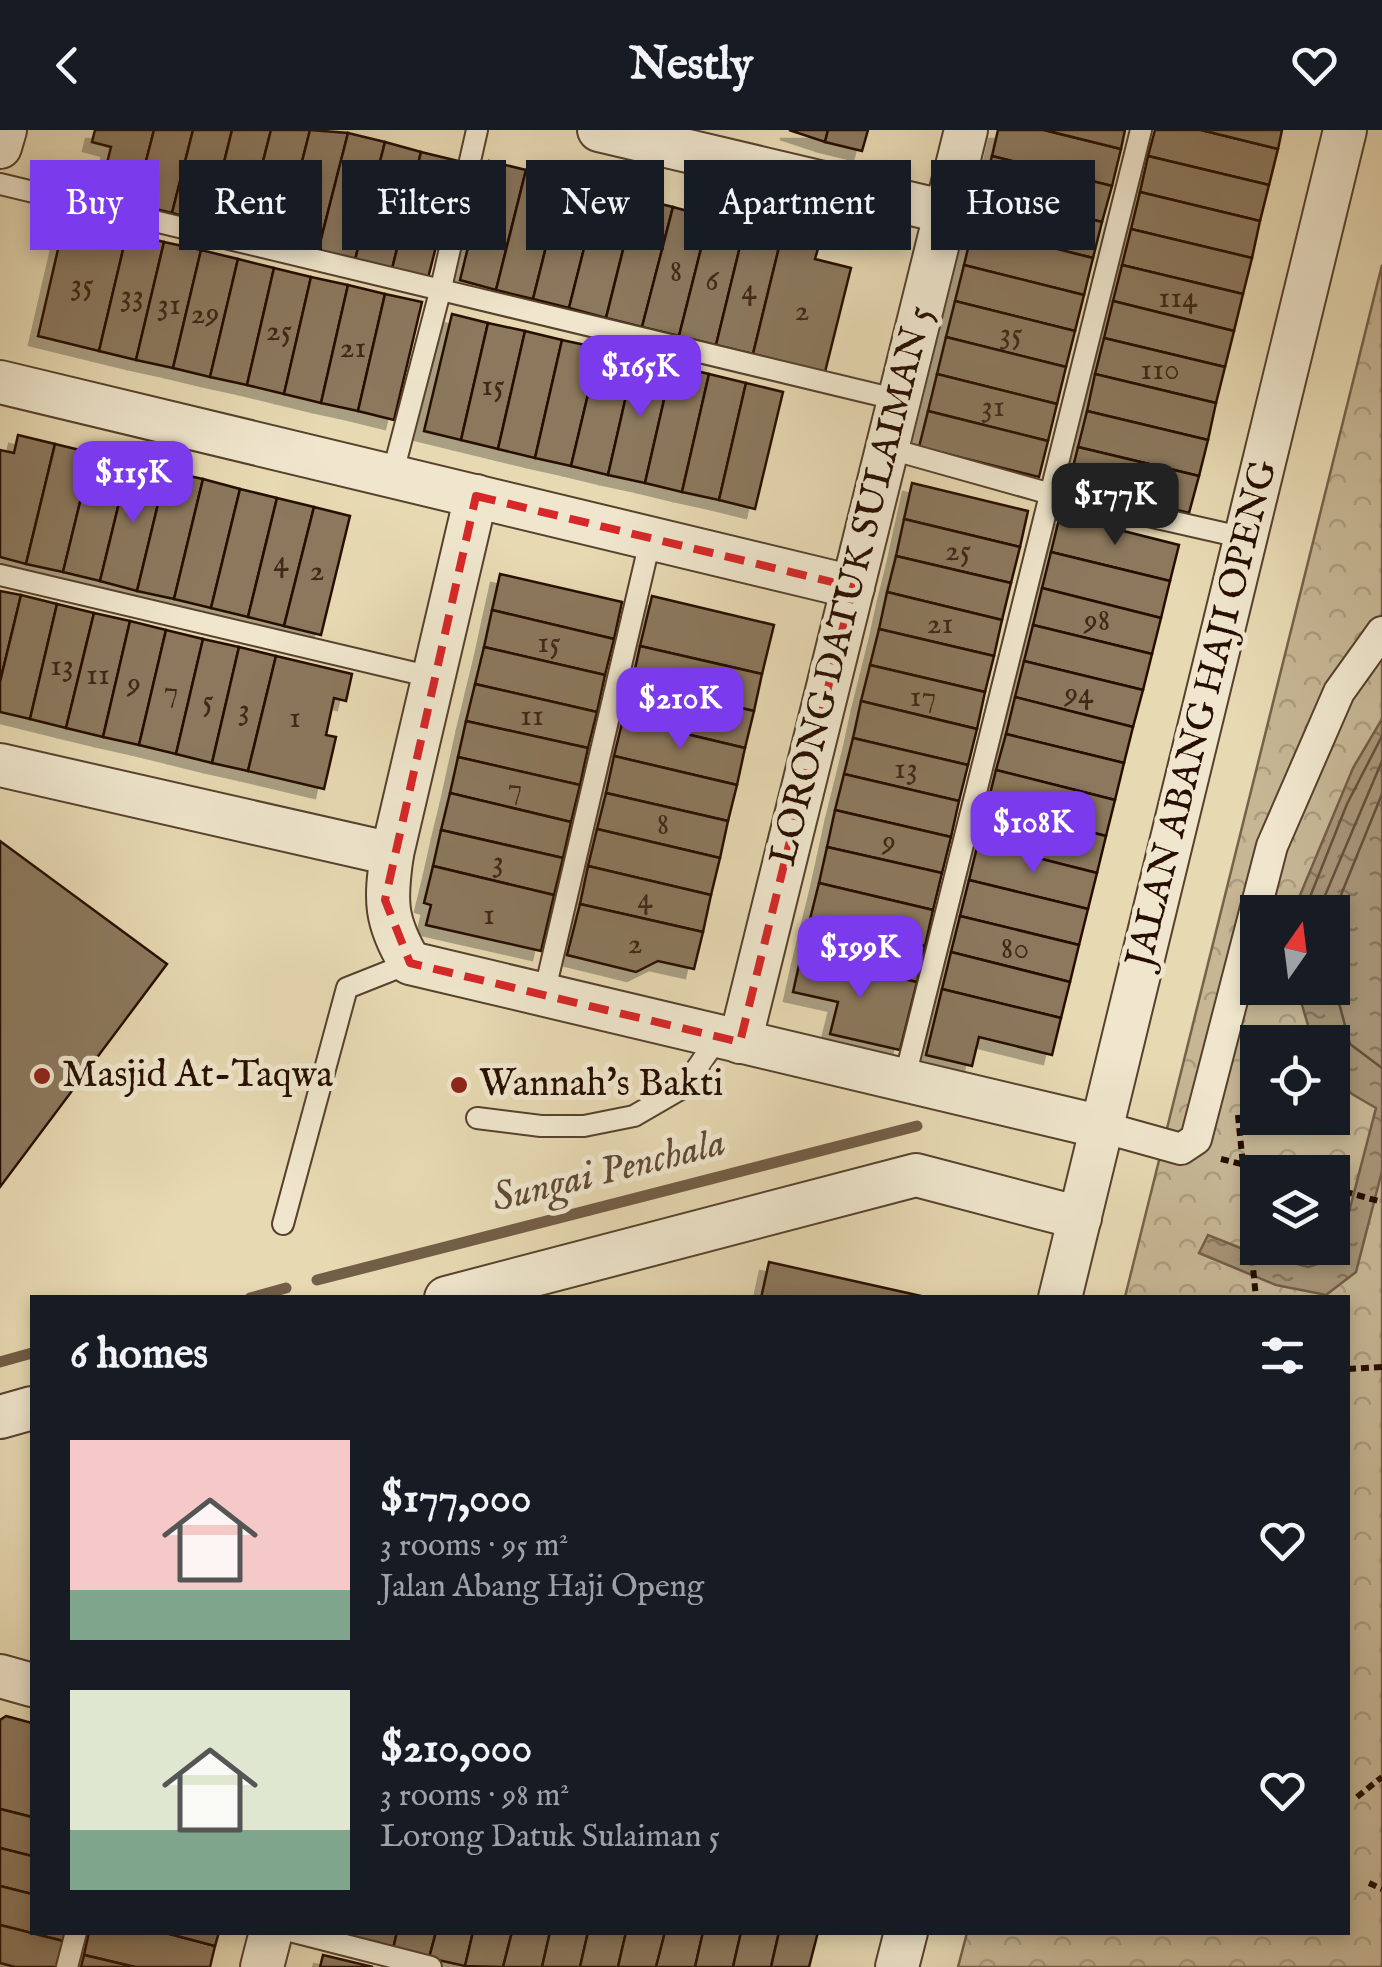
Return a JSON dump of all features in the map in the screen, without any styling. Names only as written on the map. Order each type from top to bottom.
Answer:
[{"type":"street","points":[[0,147],[6,130]]},
{"type":"street","points":[[599,130],[931,208]]},
{"type":"street","name":"LORONG DATUK SULAIMAN 5","points":[[959,160],[966,130]]},
{"type":"street","name":"JALAN ABANG HAJI OPENG","points":[[1061,1295],[1345,130]]},
{"type":"street","name":"LORONG DATUK SULAIMAN 5","points":[[729,1039],[853,587],[936,250]]},
{"type":"street","points":[[0,382],[853,587]]},
{"type":"street","points":[[476,496],[392,854],[385,900],[393,935],[410,962],[1182,1148],[1196,1139],[1272,846],[1339,692],[1382,632]]},
{"type":"street","points":[[0,765],[392,854]]},
{"type":"street","points":[[457,1295],[916,1175],[1080,1218]]},
{"type":"street","points":[[0,1417],[30,1409]]},
{"type":"street","points":[[0,1676],[30,1684]]},
{"type":"street","points":[[262,1967],[270,1935]]},
{"type":"street","points":[[897,1967],[905,1935]]},
{"type":"lane","points":[[392,476],[477,130]]},
{"type":"lane","points":[[904,1080],[1140,130]]},
{"type":"lane","points":[[0,184],[899,400]]},
{"type":"lane","points":[[887,448],[1051,494],[1245,538]]},
{"type":"lane","points":[[544,994],[651,536]]},
{"type":"lane","points":[[0,574],[436,678]]},
{"type":"lane","points":[[283,1224],[347,988],[410,962]]},
{"type":"lane","points":[[477,1118],[541,1126],[584,1126],[634,1116],[684,1087],[729,1039]]},
{"type":"lane","points":[[67,1967],[75,1935]]},
{"type":"lane","points":[[306,1935],[431,1967]]},
{"type":"path","points":[[1237,1110],[1242,1155]]},
{"type":"path","points":[[1213,1156],[1240,1163]]},
{"type":"path","points":[[1350,1193],[1382,1202]]},
{"type":"path","points":[[1253,1265],[1256,1295]]},
{"type":"path","points":[[1350,1369],[1382,1366]]},
{"type":"path","points":[[1357,1797],[1382,1777]]},
{"type":"path","points":[[1369,1883],[1382,1888]]},
{"type":"highlighted area","points":[[476,496],[853,587],[740,1042],[410,963],[385,900]]},
{"type":"green space","points":[[1382,265],[1382,1967],[958,1967],[966,1935],[1350,1935],[1350,1295],[1125,1295]]},
{"type":"water","points":[[1382,719],[1382,1171],[1356,1272],[1326,1295],[1276,1285],[1199,1253],[1208,1235],[1240,1248],[1240,1265],[1350,1265],[1350,1208],[1376,1108],[1350,1092],[1350,1025],[1308,1025],[1302,1005],[1350,1005],[1350,895],[1300,895],[1353,768]]},
{"type":"building","points":[[95,130],[154,130],[146,160],[108,160],[111,147],[92,142]]},
{"type":"building","points":[[154,130],[193,130],[185,160],[179,160],[179,185],[172,213],[159,210],[159,160],[146,160]]},
{"type":"building","points":[[193,130],[232,130],[225,160],[185,160]]},
{"type":"building","points":[[232,130],[271,130],[263,160],[225,160]]},
{"type":"building","points":[[271,130],[310,130],[302,160],[263,160]]},
{"type":"building","points":[[310,130],[348,133],[322,235],[322,160],[302,160]]},
{"type":"building","points":[[789,130],[828,130],[825,142]]},
{"type":"building","points":[[828,130],[868,130],[862,151],[825,142]]},
{"type":"building","points":[[998,130],[1044,130],[1121,149],[1112,186],[1095,182],[1095,160],[1008,160],[992,156]]},
{"type":"building","points":[[1044,130],[1125,130],[1121,149]]},
{"type":"building","points":[[1155,130],[1201,130],[1278,149],[1269,185],[1148,156]]},
{"type":"building","points":[[1201,130],[1282,130],[1278,149]]},
{"type":"building","points":[[348,133],[385,142],[380,160],[342,160],[342,250],[358,250],[355,260],[318,251],[322,250],[322,235]]},
{"type":"building","points":[[385,142],[421,152],[419,160],[380,160]]},
{"type":"building","points":[[421,152],[454,160],[419,160]]},
{"type":"building","points":[[1148,156],[1269,185],[1260,221],[1140,192]]},
{"type":"building","points":[[506,165],[526,170],[506,250]]},
{"type":"building","points":[[526,170],[526,250],[545,250],[533,299],[496,290]]},
{"type":"building","points":[[1095,182],[1112,186],[1102,222],[1095,220]]},
{"type":"building","points":[[179,185],[179,215],[172,213]]},
{"type":"building","points":[[1140,192],[1260,221],[1252,258],[1131,229]]},
{"type":"building","points":[[664,205],[673,207],[664,242]]},
{"type":"building","points":[[673,207],[684,210],[684,250],[701,250],[679,336],[642,327]]},
{"type":"building","points":[[1095,220],[1102,222],[1095,250]]},
{"type":"building","points":[[1131,229],[1252,258],[1243,294],[1122,265]]},
{"type":"building","points":[[159,241],[164,242],[136,360],[99,351],[123,250],[159,250]]},
{"type":"building","points":[[164,242],[179,245],[179,250],[201,250],[173,368],[136,360]]},
{"type":"building","points":[[58,250],[123,250],[99,351],[38,336]]},
{"type":"building","points":[[201,250],[238,259],[210,377],[173,368]]},
{"type":"building","points":[[358,250],[397,250],[392,269],[355,260]]},
{"type":"building","points":[[397,250],[435,250],[428,278],[392,269]]},
{"type":"building","points":[[467,250],[506,250],[496,290],[460,280]]},
{"type":"building","points":[[545,250],[584,250],[569,308],[533,299]]},
{"type":"building","points":[[584,250],[623,250],[606,318],[569,308]]},
{"type":"building","points":[[623,250],[662,250],[642,327],[606,318]]},
{"type":"building","points":[[701,250],[739,250],[716,345],[679,336]]},
{"type":"building","points":[[739,250],[778,250],[753,354],[716,345]]},
{"type":"building","points":[[778,250],[818,250],[815,259],[851,268],[825,372],[753,354]]},
{"type":"building","points":[[968,250],[1061,250],[1093,258],[1084,295],[964,265]]},
{"type":"building","points":[[1061,250],[1095,250],[1093,258]]},
{"type":"building","points":[[238,259],[274,268],[247,385],[210,377]]},
{"type":"building","points":[[964,265],[1084,295],[1075,331],[955,301]]},
{"type":"building","points":[[1122,265],[1243,294],[1234,331],[1113,301]]},
{"type":"building","points":[[274,268],[311,277],[284,394],[247,385]]},
{"type":"building","points":[[311,277],[348,285],[321,403],[284,394]]},
{"type":"building","points":[[348,285],[385,294],[358,411],[321,403]]},
{"type":"building","points":[[385,294],[422,302],[394,420],[358,411]]},
{"type":"building","points":[[955,301],[1075,331],[1066,367],[946,337]]},
{"type":"building","points":[[1113,301],[1234,331],[1225,367],[1104,338]]},
{"type":"building","points":[[452,314],[488,323],[461,440],[424,431]]},
{"type":"building","points":[[488,323],[525,331],[498,449],[461,440]]},
{"type":"building","points":[[525,331],[562,340],[535,458],[498,449]]},
{"type":"building","points":[[946,337],[1066,367],[1057,404],[937,374]]},
{"type":"building","points":[[1104,338],[1225,367],[1216,403],[1095,374]]},
{"type":"building","points":[[562,340],[599,348],[571,466],[535,458]]},
{"type":"building","points":[[599,348],[635,357],[608,475],[571,466]]},
{"type":"building","points":[[635,357],[672,365],[645,483],[608,475]]},
{"type":"building","points":[[672,365],[709,374],[682,492],[645,483]]},
{"type":"building","points":[[709,374],[746,383],[719,500],[682,492]]},
{"type":"building","points":[[937,374],[1057,404],[1048,441],[928,411]]},
{"type":"building","points":[[1095,374],[1216,403],[1208,440],[1087,411]]},
{"type":"building","points":[[746,383],[783,392],[755,509],[719,500]]},
{"type":"building","points":[[928,411],[1048,441],[1039,477],[919,447]]},
{"type":"building","points":[[1087,411],[1208,440],[1199,476],[1078,447]]},
{"type":"building","points":[[18,435],[55,444],[26,564],[0,557],[0,450],[14,453]]},
{"type":"building","points":[[55,444],[92,453],[63,572],[26,564]]},
{"type":"building","points":[[1078,447],[1199,476],[1189,513],[1069,483]]},
{"type":"building","points":[[92,453],[129,462],[100,581],[63,572]]},
{"type":"building","points":[[129,462],[166,471],[137,591],[100,581]]},
{"type":"building","points":[[166,471],[203,479],[174,599],[137,591]]},
{"type":"building","points":[[203,479],[240,489],[211,608],[174,599]]},
{"type":"building","points":[[912,483],[1028,511],[1020,547],[904,519]]},
{"type":"building","points":[[240,489],[277,498],[248,617],[211,608]]},
{"type":"building","points":[[277,498],[314,507],[284,626],[248,617]]},
{"type":"building","points":[[314,507],[350,516],[321,635],[284,626]]},
{"type":"building","points":[[1060,515],[1179,545],[1170,581],[1051,552]]},
{"type":"building","points":[[904,519],[1020,547],[1011,583],[896,556]]},
{"type":"building","points":[[1051,552],[1170,581],[1161,618],[1042,588]]},
{"type":"building","points":[[896,556],[1011,583],[1002,620],[887,592]]},
{"type":"building","points":[[500,574],[622,602],[614,639],[492,610]]},
{"type":"building","points":[[1042,588],[1161,618],[1152,654],[1033,625]]},
{"type":"building","points":[[0,591],[21,595],[0,682]]},
{"type":"building","points":[[887,592],[1002,620],[994,656],[879,629]]},
{"type":"building","points":[[21,595],[57,604],[30,719],[0,712],[0,682]]},
{"type":"building","points":[[652,596],[774,625],[762,674],[640,646]]},
{"type":"building","points":[[57,604],[94,613],[66,728],[30,719]]},
{"type":"building","points":[[492,610],[614,639],[605,675],[484,647]]},
{"type":"building","points":[[94,613],[130,621],[103,737],[66,728]]},
{"type":"building","points":[[130,621],[166,630],[139,745],[103,737]]},
{"type":"building","points":[[1033,625],[1152,654],[1143,690],[1024,661]]},
{"type":"building","points":[[879,629],[994,656],[985,692],[870,665]]},
{"type":"building","points":[[166,630],[203,639],[176,754],[139,745]]},
{"type":"building","points":[[203,639],[239,647],[212,763],[176,754]]},
{"type":"building","points":[[640,646],[762,674],[754,711],[632,683]]},
{"type":"building","points":[[239,647],[276,656],[248,771],[212,763]]},
{"type":"building","points":[[484,647],[605,675],[597,712],[475,684]]},
{"type":"building","points":[[276,656],[352,674],[346,701],[334,698],[326,735],[336,737],[324,789],[248,771]]},
{"type":"building","points":[[1024,661],[1143,690],[1133,727],[1015,697]]},
{"type":"building","points":[[870,665],[985,692],[977,729],[861,701]]},
{"type":"building","points":[[632,683],[754,711],[745,748],[623,719]]},
{"type":"building","points":[[475,684],[597,712],[588,748],[466,721]]},
{"type":"building","points":[[1015,697],[1133,727],[1124,763],[1006,734]]},
{"type":"building","points":[[861,701],[977,729],[968,765],[853,738]]},
{"type":"building","points":[[623,719],[745,748],[737,785],[614,756]]},
{"type":"building","points":[[466,721],[588,748],[580,785],[458,757]]},
{"type":"building","points":[[1006,734],[1124,763],[1115,800],[996,770]]},
{"type":"building","points":[[853,738],[968,765],[959,801],[844,774]]},
{"type":"building","points":[[614,756],[737,785],[728,821],[606,793]]},
{"type":"building","points":[[458,757],[580,785],[571,822],[450,793]]},
{"type":"building","points":[[996,770],[1115,800],[1106,836],[987,806]]},
{"type":"building","points":[[844,774],[959,801],[951,837],[835,810]]},
{"type":"building","points":[[450,793],[571,822],[563,858],[441,830]]},
{"type":"building","points":[[606,793],[728,821],[720,858],[597,829]]},
{"type":"building","points":[[987,806],[1106,836],[1097,873],[978,843]]},
{"type":"building","points":[[835,810],[951,837],[942,873],[827,847]]},
{"type":"building","points":[[597,829],[720,858],[711,895],[588,866]]},
{"type":"building","points":[[441,830],[563,858],[554,895],[433,866]]},
{"type":"building","name":"Masjid At-Taqwa","points":[[0,841],[167,964],[0,1187]]},
{"type":"building","points":[[978,843],[1097,873],[1088,909],[969,880]]},
{"type":"building","points":[[827,847],[942,873],[933,910],[819,883]]},
{"type":"building","points":[[433,866],[554,895],[541,951],[426,925],[431,905],[424,903]]},
{"type":"building","points":[[588,866],[711,895],[703,932],[580,904]]},
{"type":"building","points":[[969,880],[1088,909],[1079,945],[960,916]]},
{"type":"building","points":[[819,883],[933,910],[925,946],[810,919]]},
{"type":"building","points":[[580,904],[703,932],[694,969],[658,961],[636,972],[567,955]]},
{"type":"building","points":[[960,916],[1079,945],[1070,982],[951,952]]},
{"type":"building","points":[[810,919],[925,946],[917,982],[801,956]]},
{"type":"building","points":[[951,952],[1070,982],[1061,1018],[942,989]]},
{"type":"building","points":[[801,956],[917,982],[900,1050],[830,1034],[838,1002],[793,992]]},
{"type":"building","points":[[942,989],[1061,1018],[1052,1055],[979,1037],[972,1066],[926,1055]]},
{"type":"building","points":[[769,1262],[917,1295],[762,1295]]},
{"type":"building","points":[[6,1716],[30,1722],[30,1816],[0,1809],[0,1720]]},
{"type":"building","points":[[0,1809],[30,1816],[30,1856],[0,1848]]},
{"type":"building","points":[[0,1848],[30,1856],[30,1894],[0,1886]]},
{"type":"building","points":[[0,1886],[30,1894],[30,1933],[0,1925]]},
{"type":"building","points":[[0,1925],[63,1941],[56,1967],[0,1963]]},
{"type":"building","points":[[39,1935],[64,1935],[63,1941]]},
{"type":"building","points":[[88,1935],[173,1935],[215,1946],[210,1967],[135,1967],[84,1955]]},
{"type":"building","points":[[173,1935],[218,1935],[215,1946]]},
{"type":"building","points":[[348,1935],[396,1935],[393,1949]]},
{"type":"building","points":[[396,1935],[435,1935],[429,1958],[393,1949]]},
{"type":"building","points":[[435,1935],[472,1935],[465,1966],[429,1958]]},
{"type":"building","points":[[472,1935],[511,1935],[503,1967],[465,1966]]},
{"type":"building","points":[[511,1935],[549,1935],[542,1967],[503,1967]]},
{"type":"building","points":[[549,1935],[587,1935],[580,1967],[542,1967]]},
{"type":"building","points":[[587,1935],[625,1935],[618,1967],[580,1967]]},
{"type":"building","points":[[625,1935],[664,1935],[656,1967],[618,1967]]},
{"type":"building","points":[[664,1935],[702,1935],[695,1967],[656,1967]]},
{"type":"building","points":[[702,1935],[740,1935],[733,1967],[695,1967]]},
{"type":"building","points":[[740,1935],[778,1935],[771,1967],[733,1967]]},
{"type":"building","points":[[778,1935],[817,1935],[809,1967],[771,1967]]},
{"type":"building","points":[[84,1955],[135,1967],[81,1967]]},
{"type":"building","points":[[323,1955],[373,1967],[320,1967]]},
{"type":"waterway","name":"Sungai Penchala","points":[[317,1280],[917,1126]]},
{"type":"waterway","name":"Sungai Penchala","points":[[261,1295],[286,1288]]},
{"type":"waterway","name":"Sungai Penchala","points":[[0,1362],[30,1354]]},
{"type":"place","name":"Masjid At-Taqwa","points":[[42,1076]]},
{"type":"place","name":"Wannah's Bakti","points":[[459,1085]]}]
